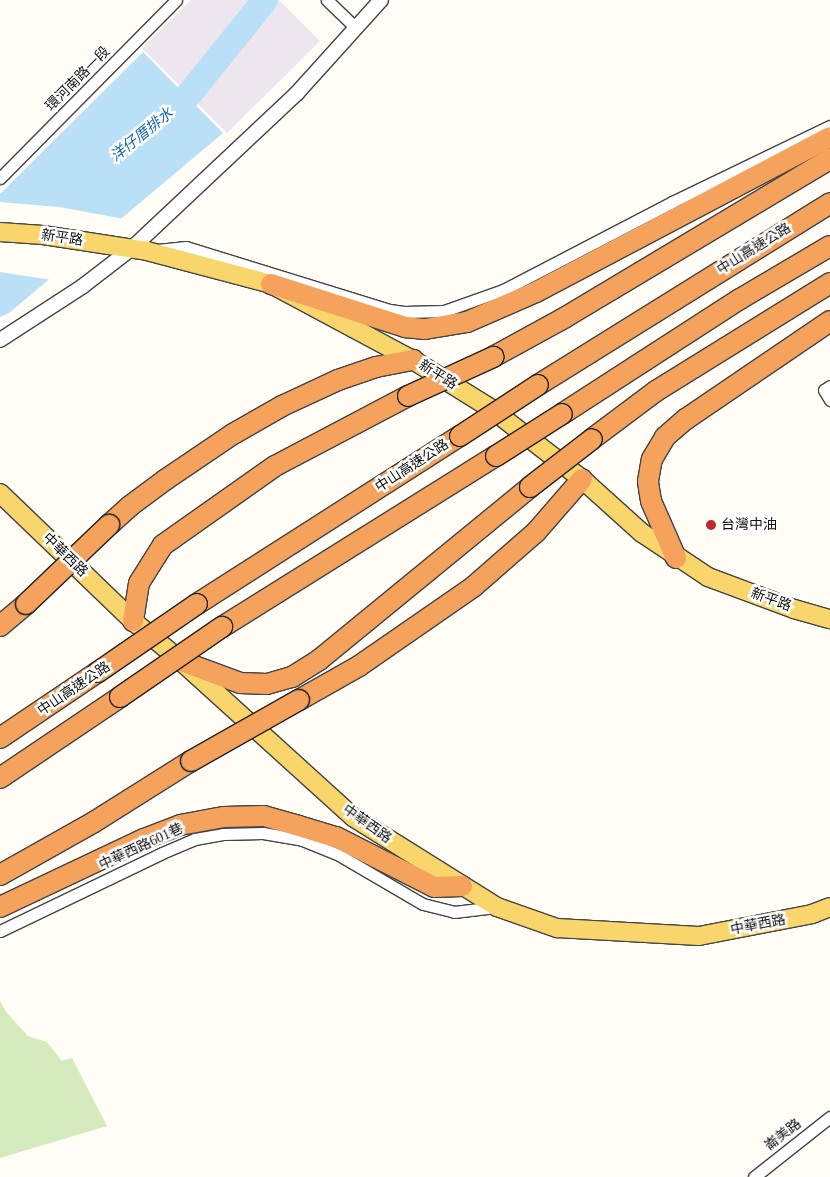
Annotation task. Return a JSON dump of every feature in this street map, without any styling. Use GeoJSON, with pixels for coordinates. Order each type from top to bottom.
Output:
{"type":"FeatureCollection","features":[{"type":"Feature","properties":{"kind":"highway"},"geometry":{"type":"LineString","coordinates":[[271,284],[405,327],[425,329],[466,322],[536,292],[830,137]]}},
{"type":"Feature","properties":{"kind":"highway"},"geometry":{"type":"LineString","coordinates":[[133,621],[139,583],[163,545],[275,466],[408,396],[493,358],[564,318],[830,158]]}},
{"type":"Feature","properties":{"kind":"highway","name":"中山高速公路"},"geometry":{"type":"LineString","coordinates":[[0,738],[197,604],[538,386],[830,203]]}},
{"type":"Feature","properties":{"kind":"highway"},"geometry":{"type":"LineString","coordinates":[[0,778],[222,627],[496,456],[740,299],[830,246]]}},
{"type":"Feature","properties":{"kind":"highway"},"geometry":{"type":"LineString","coordinates":[[181,661],[240,683],[267,684],[292,677],[318,660],[530,488],[663,386],[830,283]]}},
{"type":"Feature","properties":{"kind":"highway"},"geometry":{"type":"LineString","coordinates":[[676,558],[651,501],[648,481],[652,459],[665,437],[686,419],[830,321]]}},
{"type":"Feature","properties":{"kind":"highway"},"geometry":{"type":"LineString","coordinates":[[0,626],[130,506],[233,434],[282,406],[354,375],[376,366],[413,360]]}},
{"type":"Feature","properties":{"kind":"highway"},"geometry":{"type":"LineString","coordinates":[[0,875],[94,822],[191,761],[359,666],[473,587],[536,532],[582,479]]}},
{"type":"Feature","properties":{"kind":"highway"},"geometry":{"type":"LineString","coordinates":[[0,907],[180,825],[224,817],[264,816],[299,826],[336,838],[434,887],[462,886]]}},
{"type":"Feature","properties":{"kind":"main road","name":"新平路"},"geometry":{"type":"LineString","coordinates":[[0,232],[43,235],[139,250],[271,284],[413,360],[490,408],[582,479],[642,533],[676,558],[708,577],[794,609],[830,619]]}},
{"type":"Feature","properties":{"kind":"main road","name":"中華西路"},"geometry":{"type":"LineString","coordinates":[[0,494],[133,621],[181,661],[353,817],[497,907],[557,928],[699,936],[812,914],[830,907]]}},
{"type":"Feature","properties":{"kind":"street","name":"環河南路一段"},"geometry":{"type":"LineString","coordinates":[[0,178],[176,0]]}},
{"type":"Feature","properties":{"kind":"street"},"geometry":{"type":"LineString","coordinates":[[327,0],[356,28]]}},
{"type":"Feature","properties":{"kind":"street"},"geometry":{"type":"LineString","coordinates":[[0,340],[139,250],[304,86],[381,0]]}},
{"type":"Feature","properties":{"kind":"street"},"geometry":{"type":"LineString","coordinates":[[139,250],[186,247],[390,310],[404,312],[444,311],[503,290],[672,202],[830,126]]}},
{"type":"Feature","properties":{"kind":"street"},"geometry":{"type":"LineString","coordinates":[[830,386],[824,390],[830,400]]}},
{"type":"Feature","properties":{"kind":"street","name":"中華西路601巷"},"geometry":{"type":"LineString","coordinates":[[0,931],[162,852],[195,839],[223,834],[263,833],[302,840],[339,855],[423,904],[454,912],[497,907]]}},
{"type":"Feature","properties":{"kind":"street","name":"崙美路"},"geometry":{"type":"LineString","coordinates":[[754,1177],[830,1117]]}},
{"type":"Feature","properties":{"kind":"shaded area"},"geometry":{"type":"Polygon","coordinates":[[[191,0],[279,0],[320,41],[227,133],[142,48],[191,0]]]}},
{"type":"Feature","properties":{"kind":"green space"},"geometry":{"type":"Polygon","coordinates":[[[0,1001],[7,1013],[28,1036],[47,1042],[62,1061],[72,1058],[107,1126],[0,1158],[0,1001]]]}},
{"type":"Feature","properties":{"kind":"water"},"geometry":{"type":"Polygon","coordinates":[[[143,52],[223,133],[9,313],[0,317],[0,194],[143,52]]]}},
{"type":"Feature","properties":{"kind":"pier"},"geometry":{"type":"Polygon","coordinates":[[[0,202],[59,207],[124,219],[52,280],[0,272],[0,202]]]}},
{"type":"Feature","properties":{"kind":"waterway","name":"洋仔厝排水"},"geometry":{"type":"LineString","coordinates":[[160,121],[183,102],[265,0]]}},
{"type":"Feature","properties":{"kind":"place","name":"台灣中油"},"geometry":{"type":"Point","coordinates":[711,525]}}]}
